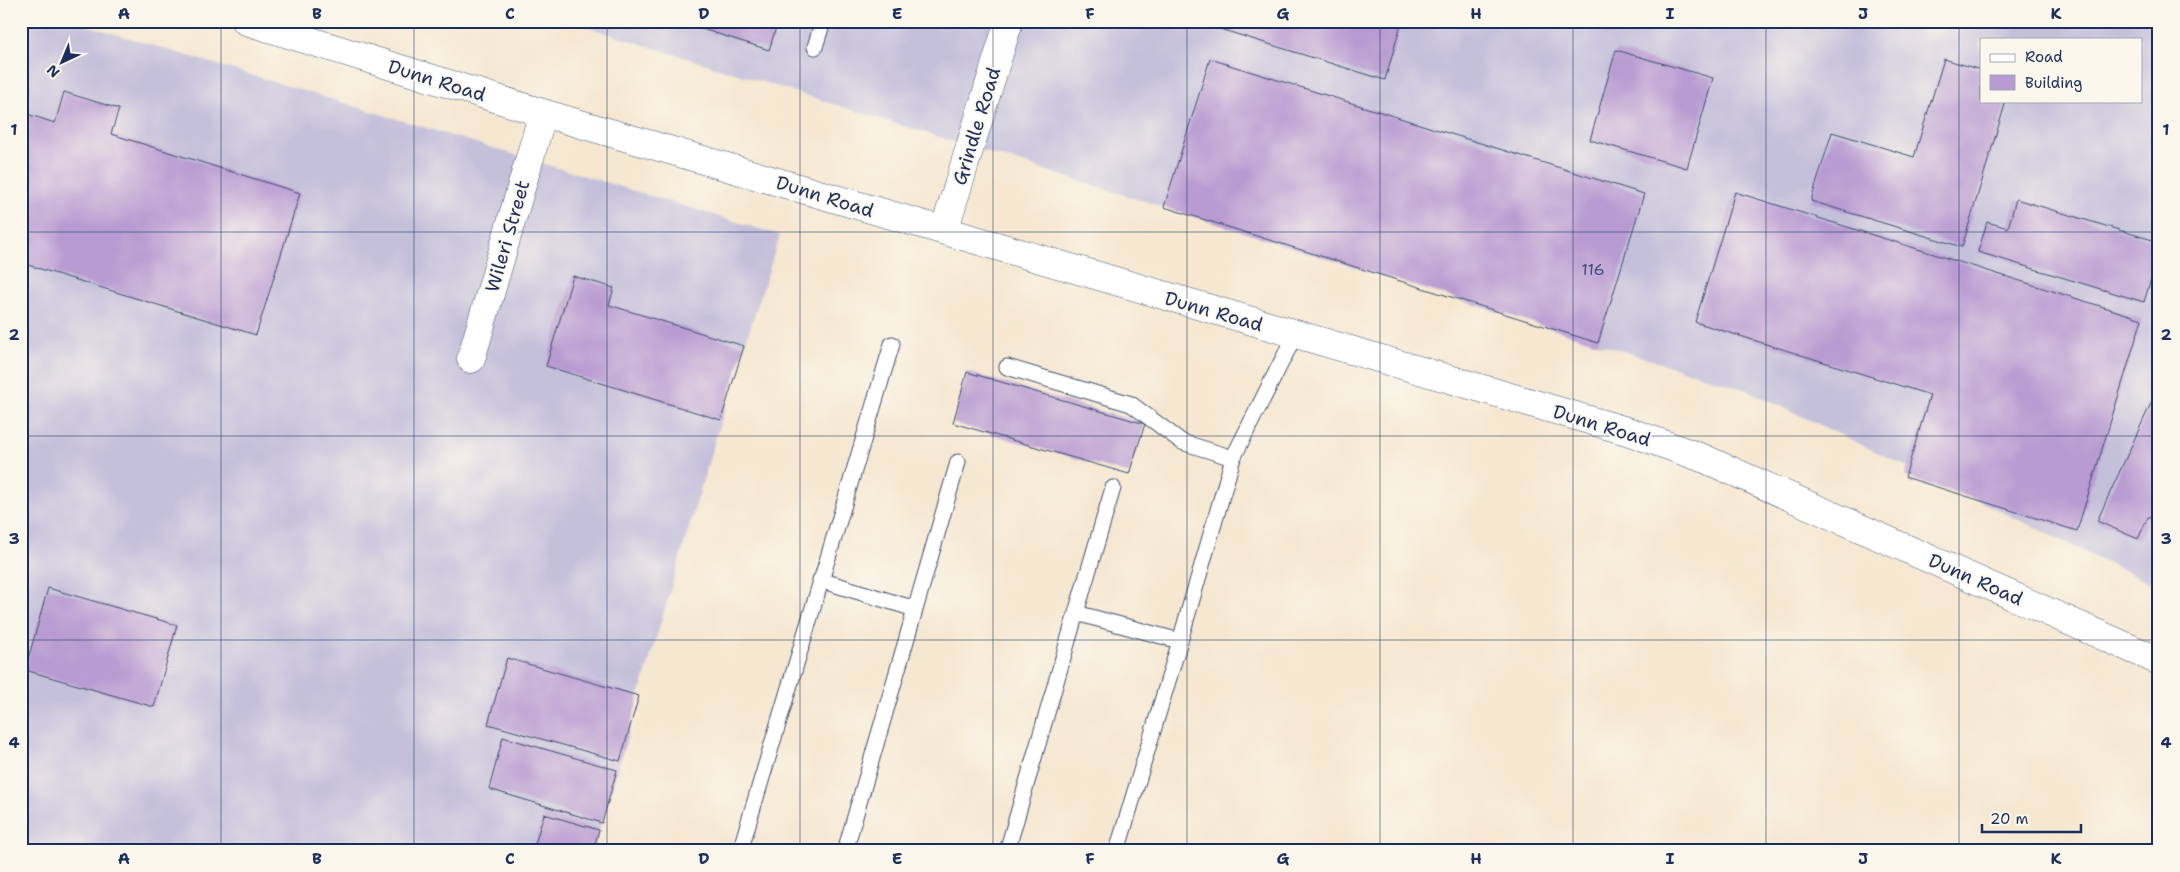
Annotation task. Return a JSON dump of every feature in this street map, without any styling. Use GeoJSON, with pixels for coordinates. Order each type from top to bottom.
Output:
{"type":"FeatureCollection","features":[{"type":"Feature","properties":{"kind":"street","name":"Dunn Road"},"geometry":{"type":"LineString","coordinates":[[246,21],[543,112],[1295,335],[1630,432],[1705,459],[2159,661]]}},
{"type":"Feature","properties":{"kind":"street","name":"Grindle Road"},"geometry":{"type":"LineString","coordinates":[[944,231],[1009,21]]}},
{"type":"Feature","properties":{"kind":"street","name":"Wileri Street"},"geometry":{"type":"LineString","coordinates":[[471,359],[543,112]]}},
{"type":"Feature","properties":{"kind":"lane"},"geometry":{"type":"LineString","coordinates":[[815,46],[823,21]]}},
{"type":"Feature","properties":{"kind":"lane"},"geometry":{"type":"LineString","coordinates":[[1116,851],[1180,641],[1232,458],[1295,335]]}},
{"type":"Feature","properties":{"kind":"lane"},"geometry":{"type":"LineString","coordinates":[[740,851],[892,344]]}},
{"type":"Feature","properties":{"kind":"lane"},"geometry":{"type":"LineString","coordinates":[[1007,367],[1131,404],[1182,442],[1232,458]]}},
{"type":"Feature","properties":{"kind":"lane"},"geometry":{"type":"LineString","coordinates":[[845,851],[958,462]]}},
{"type":"Feature","properties":{"kind":"lane"},"geometry":{"type":"LineString","coordinates":[[1008,851],[1113,488]]}},
{"type":"Feature","properties":{"kind":"lane"},"geometry":{"type":"LineString","coordinates":[[820,580],[915,609]]}},
{"type":"Feature","properties":{"kind":"lane"},"geometry":{"type":"LineString","coordinates":[[1076,613],[1180,641]]}},
{"type":"Feature","properties":{"kind":"shaded area"},"geometry":{"type":"Polygon","coordinates":[[[21,21],[73,21],[780,235],[721,420],[593,851],[21,851],[21,21]]]}},
{"type":"Feature","properties":{"kind":"shaded area"},"geometry":{"type":"Polygon","coordinates":[[[568,21],[2159,21],[2159,587],[1747,390],[568,21]]]}},
{"type":"Feature","properties":{"kind":"building"},"geometry":{"type":"Polygon","coordinates":[[[677,21],[778,21],[769,50],[677,21]]]}},
{"type":"Feature","properties":{"kind":"building"},"geometry":{"type":"Polygon","coordinates":[[[1194,21],[1402,21],[1385,80],[1194,21]]]}},
{"type":"Feature","properties":{"kind":"building"},"geometry":{"type":"Polygon","coordinates":[[[1616,50],[1713,78],[1687,168],[1590,140],[1616,50]]]}},
{"type":"Feature","properties":{"kind":"building"},"geometry":{"type":"Polygon","coordinates":[[[1210,59],[1644,194],[1598,343],[1164,207],[1210,59]]]}},
{"type":"Feature","properties":{"kind":"building"},"geometry":{"type":"Polygon","coordinates":[[[1944,59],[1980,70],[1980,102],[2006,102],[1962,247],[1811,201],[1832,132],[1914,157],[1944,59]]]}},
{"type":"Feature","properties":{"kind":"building"},"geometry":{"type":"Polygon","coordinates":[[[64,92],[119,109],[111,134],[300,193],[256,335],[21,263],[21,112],[55,123],[64,92]]]}},
{"type":"Feature","properties":{"kind":"building"},"geometry":{"type":"Polygon","coordinates":[[[1735,192],[2142,319],[2077,531],[1905,477],[1930,395],[1695,322],[1735,192]]]}},
{"type":"Feature","properties":{"kind":"building"},"geometry":{"type":"Polygon","coordinates":[[[2016,199],[2159,242],[2159,252],[2144,302],[1978,252],[1987,222],[2008,228],[2016,199]]]}},
{"type":"Feature","properties":{"kind":"building"},"geometry":{"type":"Polygon","coordinates":[[[573,276],[614,288],[609,305],[744,346],[721,420],[546,366],[573,276]]]}},
{"type":"Feature","properties":{"kind":"building"},"geometry":{"type":"Polygon","coordinates":[[[967,372],[1145,424],[1129,474],[953,423],[967,372]]]}},
{"type":"Feature","properties":{"kind":"building"},"geometry":{"type":"Polygon","coordinates":[[[2157,390],[2159,391],[2159,522],[2148,517],[2138,539],[2097,521],[2157,390]]]}},
{"type":"Feature","properties":{"kind":"building"},"geometry":{"type":"Polygon","coordinates":[[[48,588],[177,625],[154,707],[25,670],[48,588]]]}},
{"type":"Feature","properties":{"kind":"building"},"geometry":{"type":"Polygon","coordinates":[[[507,658],[639,696],[620,761],[488,724],[507,658]]]}},
{"type":"Feature","properties":{"kind":"building"},"geometry":{"type":"Polygon","coordinates":[[[503,737],[617,770],[602,823],[489,789],[503,737]]]}},
{"type":"Feature","properties":{"kind":"building"},"geometry":{"type":"Polygon","coordinates":[[[544,814],[599,830],[593,851],[533,851],[544,814]]]}}]}
